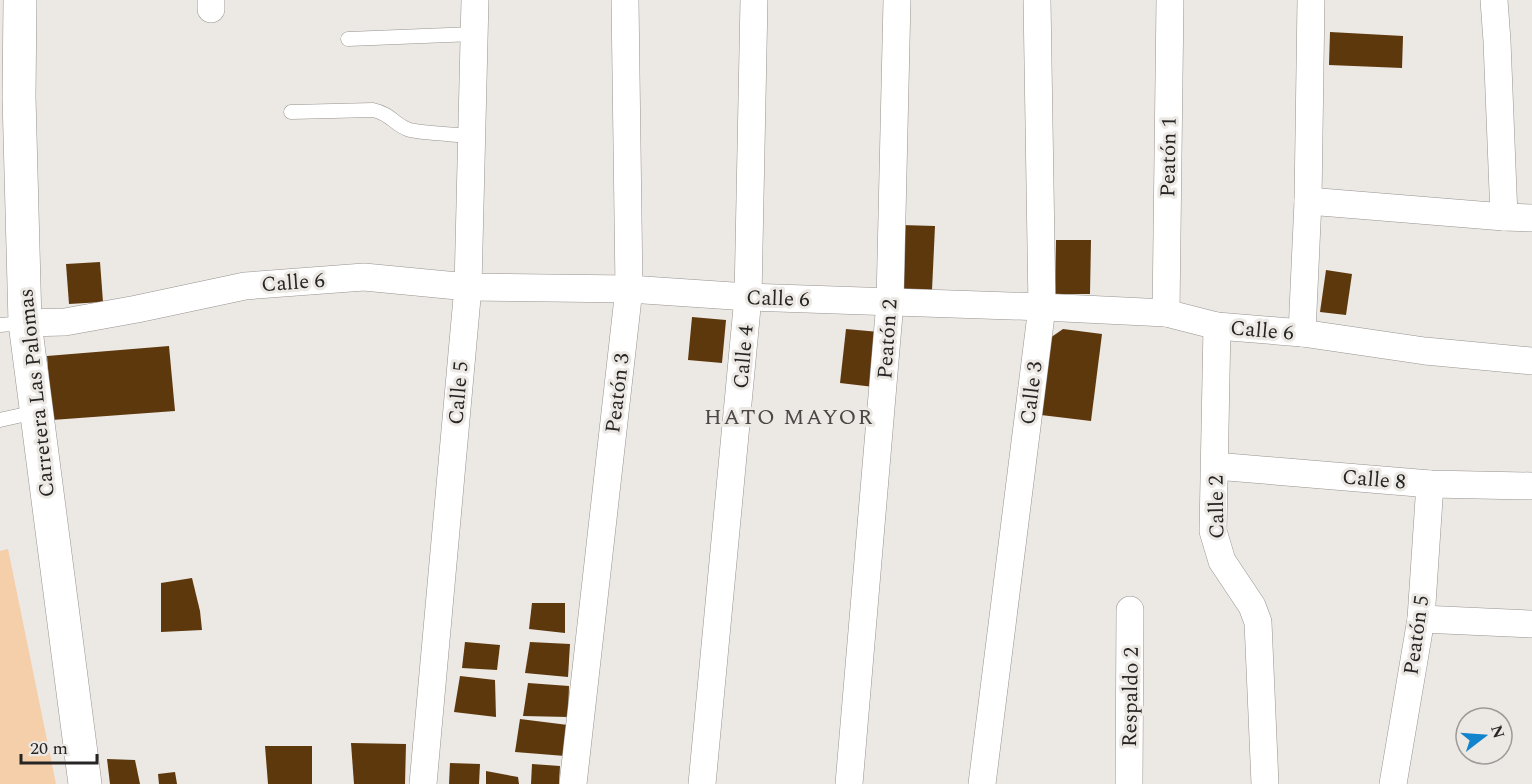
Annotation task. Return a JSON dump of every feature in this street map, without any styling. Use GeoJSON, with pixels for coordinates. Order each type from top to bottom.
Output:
{"type":"FeatureCollection","features":[{"type":"Feature","properties":{"kind":"street","name":"Carretera Las Palomas"},"geometry":{"type":"LineString","coordinates":[[20,0],[14,97],[13,324],[36,412],[85,784]]}},
{"type":"Feature","properties":{"kind":"street","name":"Calle 5"},"geometry":{"type":"LineString","coordinates":[[423,784],[468,287],[475,0]]}},
{"type":"Feature","properties":{"kind":"street","name":"Peatón 3"},"geometry":{"type":"LineString","coordinates":[[573,784],[629,289],[625,0]]}},
{"type":"Feature","properties":{"kind":"street","name":"Calle 4"},"geometry":{"type":"LineString","coordinates":[[702,784],[748,297],[754,0]]}},
{"type":"Feature","properties":{"kind":"street","name":"Peatón 2"},"geometry":{"type":"LineString","coordinates":[[849,784],[890,302],[897,0]]}},
{"type":"Feature","properties":{"kind":"street","name":"Calle 3"},"geometry":{"type":"LineString","coordinates":[[982,784],[1042,307],[1037,0]]}},
{"type":"Feature","properties":{"kind":"street","name":"Peatón 1"},"geometry":{"type":"LineString","coordinates":[[1166,314],[1170,0]]}},
{"type":"Feature","properties":{"kind":"street"},"geometry":{"type":"LineString","coordinates":[[1302,333],[1308,201],[1311,0]]}},
{"type":"Feature","properties":{"kind":"street"},"geometry":{"type":"LineString","coordinates":[[1494,0],[1504,217]]}},
{"type":"Feature","properties":{"kind":"street"},"geometry":{"type":"LineString","coordinates":[[1308,201],[1532,219]]}},
{"type":"Feature","properties":{"kind":"street","name":"Calle 6"},"geometry":{"type":"LineString","coordinates":[[13,324],[75,320],[245,286],[364,277],[468,287],[629,289],[748,297],[1042,307],[1166,314],[1217,326],[1302,333],[1425,351],[1532,361]]}},
{"type":"Feature","properties":{"kind":"street","name":"Calle 2"},"geometry":{"type":"LineString","coordinates":[[1217,326],[1213,531],[1222,561],[1252,606],[1258,622],[1265,784]]}},
{"type":"Feature","properties":{"kind":"street","name":"Calle 8"},"geometry":{"type":"LineString","coordinates":[[1215,466],[1430,484],[1532,486]]}},
{"type":"Feature","properties":{"kind":"street","name":"Peatón 5"},"geometry":{"type":"LineString","coordinates":[[1393,784],[1420,619],[1430,484]]}},
{"type":"Feature","properties":{"kind":"street","name":"Respaldo 2"},"geometry":{"type":"LineString","coordinates":[[1129,784],[1130,610]]}},
{"type":"Feature","properties":{"kind":"street"},"geometry":{"type":"LineString","coordinates":[[1420,619],[1532,624]]}},
{"type":"Feature","properties":{"kind":"lane"},"geometry":{"type":"LineString","coordinates":[[348,39],[474,34]]}},
{"type":"Feature","properties":{"kind":"lane"},"geometry":{"type":"LineString","coordinates":[[291,112],[373,110],[384,112],[409,130],[472,136]]}},
{"type":"Feature","properties":{"kind":"lane"},"geometry":{"type":"LineString","coordinates":[[0,420],[36,412]]}},
{"type":"Feature","properties":{"kind":"shaded area"},"geometry":{"type":"Polygon","coordinates":[[[8,549],[56,784],[0,784],[0,551],[8,549]]]}},
{"type":"Feature","properties":{"kind":"building"},"geometry":{"type":"Polygon","coordinates":[[[1330,32],[1403,36],[1402,68],[1329,65],[1330,32]]]}},
{"type":"Feature","properties":{"kind":"building"},"geometry":{"type":"Polygon","coordinates":[[[901,225],[935,226],[932,290],[898,289],[901,225]]]}},
{"type":"Feature","properties":{"kind":"building"},"geometry":{"type":"Polygon","coordinates":[[[1056,240],[1091,240],[1090,294],[1055,294],[1056,240]]]}},
{"type":"Feature","properties":{"kind":"building"},"geometry":{"type":"Polygon","coordinates":[[[100,262],[103,302],[69,304],[66,264],[100,262]]]}},
{"type":"Feature","properties":{"kind":"building"},"geometry":{"type":"Polygon","coordinates":[[[1326,270],[1352,274],[1346,315],[1320,312],[1326,270]]]}},
{"type":"Feature","properties":{"kind":"building"},"geometry":{"type":"Polygon","coordinates":[[[692,317],[726,320],[722,363],[688,360],[692,317]]]}},
{"type":"Feature","properties":{"kind":"building"},"geometry":{"type":"Polygon","coordinates":[[[846,329],[879,332],[874,387],[840,383],[846,329]]]}},
{"type":"Feature","properties":{"kind":"building"},"geometry":{"type":"Polygon","coordinates":[[[1063,329],[1102,334],[1091,421],[1041,415],[1050,338],[1063,329]]]}},
{"type":"Feature","properties":{"kind":"building"},"geometry":{"type":"Polygon","coordinates":[[[169,346],[175,411],[52,420],[47,356],[169,346]]]}},
{"type":"Feature","properties":{"kind":"building"},"geometry":{"type":"Polygon","coordinates":[[[192,578],[202,630],[161,632],[161,583],[192,578]]]}},
{"type":"Feature","properties":{"kind":"building"},"geometry":{"type":"Polygon","coordinates":[[[532,603],[565,603],[565,633],[529,629],[532,603]]]}},
{"type":"Feature","properties":{"kind":"building"},"geometry":{"type":"Polygon","coordinates":[[[465,642],[500,645],[497,670],[462,668],[465,642]]]}},
{"type":"Feature","properties":{"kind":"building"},"geometry":{"type":"Polygon","coordinates":[[[530,642],[570,644],[568,677],[525,673],[530,642]]]}},
{"type":"Feature","properties":{"kind":"building"},"geometry":{"type":"Polygon","coordinates":[[[460,676],[495,680],[496,717],[454,712],[460,676]]]}},
{"type":"Feature","properties":{"kind":"building"},"geometry":{"type":"Polygon","coordinates":[[[528,683],[569,686],[568,717],[523,716],[528,683]]]}},
{"type":"Feature","properties":{"kind":"building"},"geometry":{"type":"Polygon","coordinates":[[[520,719],[568,725],[565,756],[515,752],[520,719]]]}},
{"type":"Feature","properties":{"kind":"building"},"geometry":{"type":"Polygon","coordinates":[[[351,743],[406,744],[405,784],[354,784],[351,743]]]}},
{"type":"Feature","properties":{"kind":"building"},"geometry":{"type":"Polygon","coordinates":[[[265,746],[312,746],[312,784],[268,784],[265,746]]]}},
{"type":"Feature","properties":{"kind":"building"},"geometry":{"type":"Polygon","coordinates":[[[107,759],[135,760],[140,784],[110,784],[107,759]]]}},
{"type":"Feature","properties":{"kind":"building"},"geometry":{"type":"Polygon","coordinates":[[[450,763],[480,764],[479,784],[449,784],[450,763]]]}},
{"type":"Feature","properties":{"kind":"building"},"geometry":{"type":"Polygon","coordinates":[[[532,764],[560,766],[559,784],[531,784],[532,764]]]}},
{"type":"Feature","properties":{"kind":"building"},"geometry":{"type":"Polygon","coordinates":[[[486,771],[518,777],[519,784],[486,784],[486,771]]]}},
{"type":"Feature","properties":{"kind":"building"},"geometry":{"type":"Polygon","coordinates":[[[175,772],[177,784],[159,784],[158,774],[175,772]]]}},
{"type":"Feature","properties":{"kind":"district","name":"HATO MAYOR"},"geometry":{"type":"Point","coordinates":[789,416]}}]}
